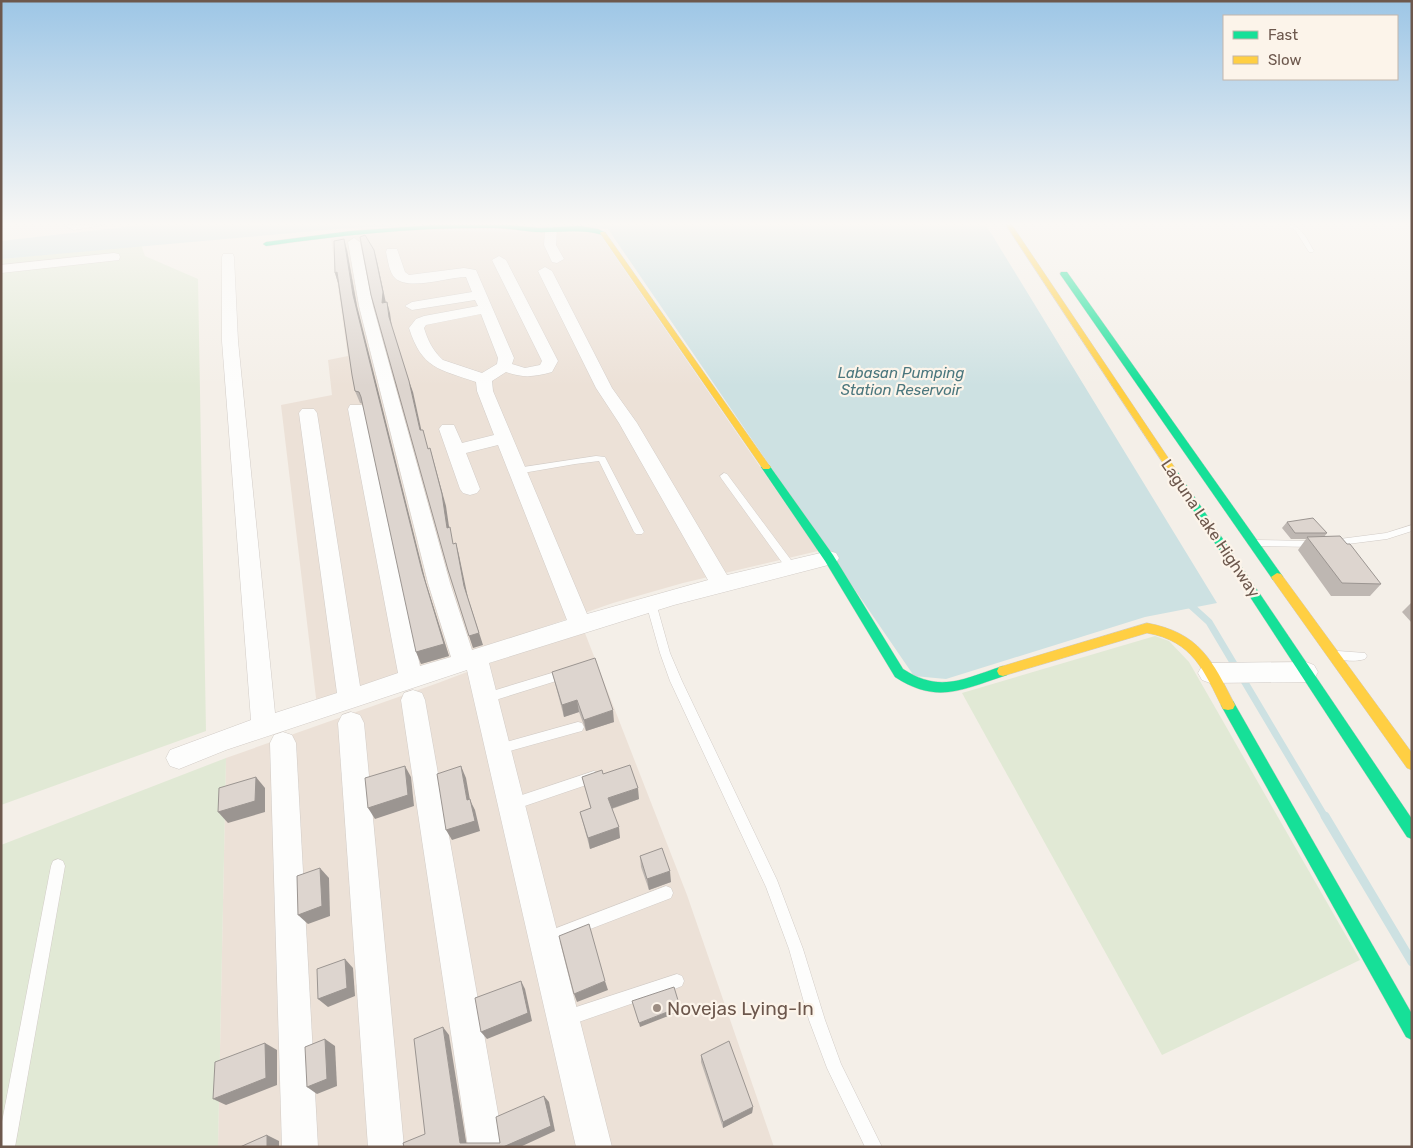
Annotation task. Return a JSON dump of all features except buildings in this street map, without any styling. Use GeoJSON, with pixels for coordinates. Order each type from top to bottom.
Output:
{"type":"FeatureCollection","features":[{"type":"Feature","properties":{"kind":"street"},"geometry":{"type":"LineString","coordinates":[[229,279],[230,340],[274,735],[300,1147]]}},
{"type":"Feature","properties":{"kind":"street"},"geometry":{"type":"LineString","coordinates":[[361,279],[366,306],[440,583],[485,699],[594,1147]]}},
{"type":"Feature","properties":{"kind":"street"},"geometry":{"type":"LineString","coordinates":[[473,279],[506,358],[504,366],[484,379]]}},
{"type":"Feature","properties":{"kind":"street"},"geometry":{"type":"LineString","coordinates":[[504,366],[524,373],[546,369],[550,361],[508,279]]}},
{"type":"Feature","properties":{"kind":"street"},"geometry":{"type":"LineString","coordinates":[[549,279],[604,388],[628,423],[721,584]]}},
{"type":"Feature","properties":{"kind":"street"},"geometry":{"type":"LineString","coordinates":[[638,279],[829,558],[899,673],[912,684],[929,690],[948,688],[1147,628],[1164,628],[1181,636],[1220,672],[1412,1031]]}},
{"type":"Feature","properties":{"kind":"street","name":"Laguna Lake Highway"},"geometry":{"type":"LineString","coordinates":[[1045,279],[1132,410],[1296,672],[1412,832]]}},
{"type":"Feature","properties":{"kind":"street","name":"Laguna Lake Highway"},"geometry":{"type":"LineString","coordinates":[[1067,279],[1332,655],[1412,764]]}},
{"type":"Feature","properties":{"kind":"street"},"geometry":{"type":"LineString","coordinates":[[412,306],[445,302],[484,302]]}},
{"type":"Feature","properties":{"kind":"street"},"geometry":{"type":"LineString","coordinates":[[484,302],[421,322],[416,328],[419,340],[437,363],[484,379]]}},
{"type":"Feature","properties":{"kind":"street"},"geometry":{"type":"LineString","coordinates":[[484,379],[485,391],[580,624]]}},
{"type":"Feature","properties":{"kind":"street"},"geometry":{"type":"LineString","coordinates":[[356,409],[412,689],[486,1147]]}},
{"type":"Feature","properties":{"kind":"street"},"geometry":{"type":"LineString","coordinates":[[1132,410],[1160,410]]}},
{"type":"Feature","properties":{"kind":"street"},"geometry":{"type":"LineString","coordinates":[[308,413],[350,711],[386,1147]]}},
{"type":"Feature","properties":{"kind":"street"},"geometry":{"type":"LineString","coordinates":[[448,429],[470,489]]}},
{"type":"Feature","properties":{"kind":"street"},"geometry":{"type":"LineString","coordinates":[[456,450],[504,438]]}},
{"type":"Feature","properties":{"kind":"street"},"geometry":{"type":"LineString","coordinates":[[179,758],[220,741],[274,735],[350,711],[412,689],[470,660],[580,624],[721,584],[829,558]]}},
{"type":"Feature","properties":{"kind":"street"},"geometry":{"type":"LineString","coordinates":[[1220,672],[1296,672]]}},
{"type":"Feature","properties":{"kind":"lane"},"geometry":{"type":"LineString","coordinates":[[517,471],[563,464],[590,457],[602,459],[639,532]]}},
{"type":"Feature","properties":{"kind":"lane"},"geometry":{"type":"LineString","coordinates":[[724,476],[790,566]]}},
{"type":"Feature","properties":{"kind":"lane"},"geometry":{"type":"LineString","coordinates":[[1252,542],[1303,545],[1344,542],[1387,536],[1412,528]]}},
{"type":"Feature","properties":{"kind":"lane"},"geometry":{"type":"LineString","coordinates":[[651,603],[665,653],[676,681],[772,885],[796,949],[817,1020],[835,1068],[874,1147]]}},
{"type":"Feature","properties":{"kind":"lane"},"geometry":{"type":"LineString","coordinates":[[1332,655],[1361,656]]}},
{"type":"Feature","properties":{"kind":"lane"},"geometry":{"type":"LineString","coordinates":[[485,699],[579,670]]}},
{"type":"Feature","properties":{"kind":"lane"},"geometry":{"type":"LineString","coordinates":[[498,749],[578,727]]}},
{"type":"Feature","properties":{"kind":"lane"},"geometry":{"type":"LineString","coordinates":[[510,806],[607,773]]}},
{"type":"Feature","properties":{"kind":"lane"},"geometry":{"type":"LineString","coordinates":[[6,1147],[58,866]]}},
{"type":"Feature","properties":{"kind":"lane"},"geometry":{"type":"LineString","coordinates":[[543,940],[666,893]]}},
{"type":"Feature","properties":{"kind":"lane"},"geometry":{"type":"LineString","coordinates":[[564,1019],[677,981]]}},
{"type":"Feature","properties":{"kind":"shaded area"},"geometry":{"type":"Polygon","coordinates":[[[337,279],[630,279],[818,551],[683,583],[613,603],[317,706],[281,405],[332,395],[328,360],[348,356],[337,279]]]}},
{"type":"Feature","properties":{"kind":"shaded area"},"geometry":{"type":"Polygon","coordinates":[[[583,628],[687,895],[774,1147],[218,1147],[226,758],[438,683],[583,628]]]}},
{"type":"Feature","properties":{"kind":"green space"},"geometry":{"type":"Polygon","coordinates":[[[1,279],[197,279],[206,731],[1,805],[1,279]]]}},
{"type":"Feature","properties":{"kind":"green space"},"geometry":{"type":"Polygon","coordinates":[[[1155,636],[1169,641],[1189,662],[1360,960],[1162,1055],[962,693],[1155,636]]]}},
{"type":"Feature","properties":{"kind":"green space"},"geometry":{"type":"Polygon","coordinates":[[[226,758],[218,1147],[1,1147],[1,845],[226,758]]]}},
{"type":"Feature","properties":{"kind":"water","name":"Labasan Pumping Station Reservoir"},"geometry":{"type":"Polygon","coordinates":[[[642,279],[1019,279],[1217,603],[1145,617],[946,679],[914,676],[642,279]]]}},
{"type":"Feature","properties":{"kind":"waterway"},"geometry":{"type":"LineString","coordinates":[[1188,603],[1209,622],[1325,817]]}},
{"type":"Feature","properties":{"kind":"waterway"},"geometry":{"type":"LineString","coordinates":[[1325,816],[1412,962]]}},
{"type":"Feature","properties":{"kind":"traffic: fast"},"geometry":{"type":"LineString","coordinates":[[1067,279],[1277,577]]}},
{"type":"Feature","properties":{"kind":"traffic: fast"},"geometry":{"type":"LineString","coordinates":[[766,467],[829,558],[899,673],[912,682],[925,687],[937,688],[962,685],[1003,671]]}},
{"type":"Feature","properties":{"kind":"traffic: fast"},"geometry":{"type":"LineString","coordinates":[[1172,470],[1412,832]]}},
{"type":"Feature","properties":{"kind":"traffic: fast"},"geometry":{"type":"LineString","coordinates":[[1228,705],[1412,1031]]}},
{"type":"Feature","properties":{"kind":"traffic: slow"},"geometry":{"type":"LineString","coordinates":[[635,279],[766,467]]}},
{"type":"Feature","properties":{"kind":"traffic: slow"},"geometry":{"type":"LineString","coordinates":[[1045,279],[1172,470]]}},
{"type":"Feature","properties":{"kind":"traffic: slow"},"geometry":{"type":"LineString","coordinates":[[1277,577],[1412,764]]}},
{"type":"Feature","properties":{"kind":"traffic: slow"},"geometry":{"type":"LineString","coordinates":[[1003,671],[1147,628],[1177,636],[1188,644],[1206,665],[1228,705]]}},
{"type":"Feature","properties":{"kind":"place","name":"Novejas Lying-In"},"geometry":{"type":"Point","coordinates":[657,1008]}}]}
